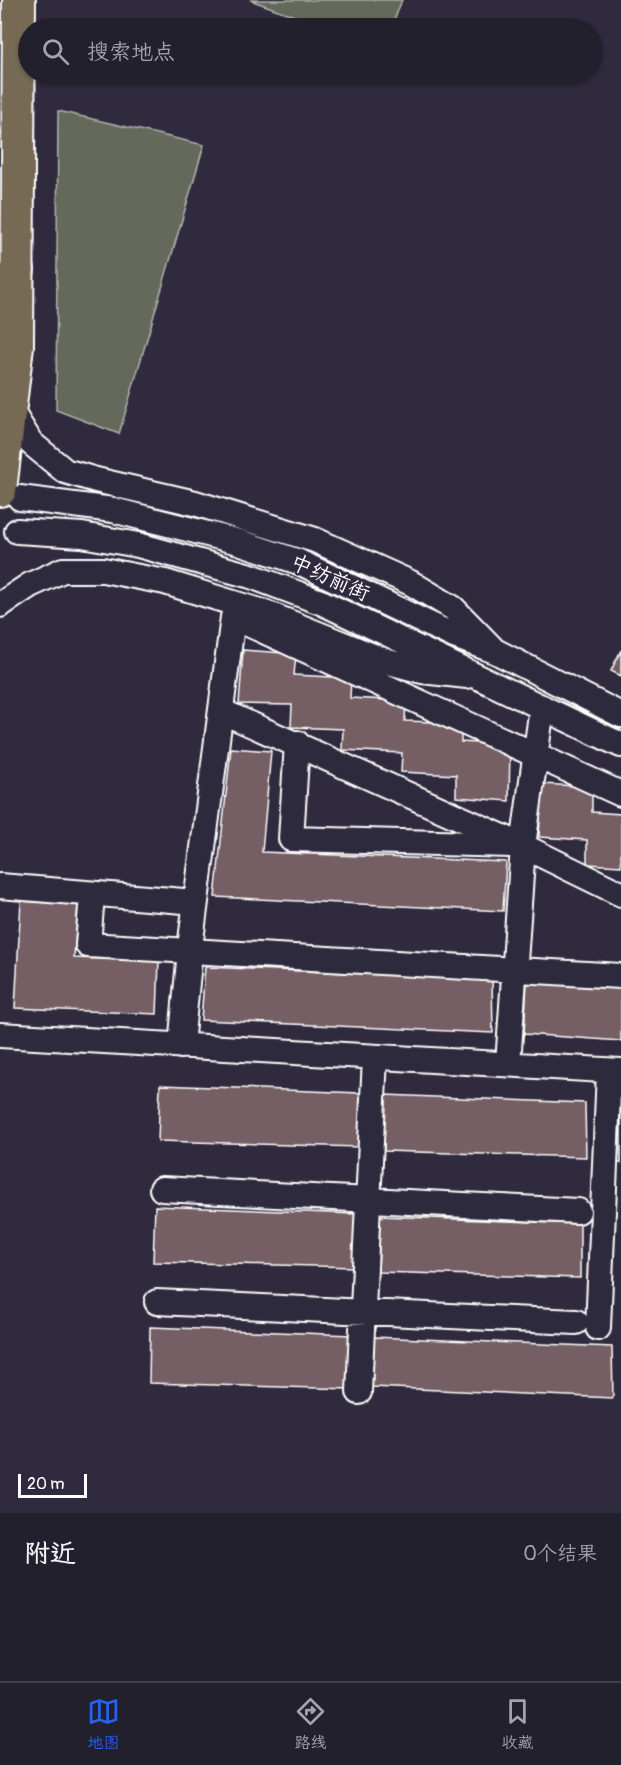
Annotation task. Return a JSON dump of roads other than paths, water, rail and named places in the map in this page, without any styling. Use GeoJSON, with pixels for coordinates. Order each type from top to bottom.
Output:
{"type":"FeatureCollection","features":[{"type":"Feature","properties":{"kind":"highway"},"geometry":{"type":"LineString","coordinates":[[0,356],[17,270]]}},
{"type":"Feature","properties":{"kind":"main road"},"geometry":{"type":"LineString","coordinates":[[19,0],[19,18]]}},
{"type":"Feature","properties":{"kind":"main road"},"geometry":{"type":"LineString","coordinates":[[10,494],[10,409],[17,346],[18,84]]}},
{"type":"Feature","properties":{"kind":"street"},"geometry":{"type":"LineString","coordinates":[[10,409],[31,443],[65,471],[195,503],[315,540],[411,583],[453,608],[495,651]]}},
{"type":"Feature","properties":{"kind":"street","name":"中纺前街"},"geometry":{"type":"LineString","coordinates":[[10,494],[114,510],[239,542],[299,562],[454,636],[495,651],[621,715]]}},
{"type":"Feature","properties":{"kind":"street"},"geometry":{"type":"LineString","coordinates":[[17,531],[82,535],[138,544],[251,576],[323,603],[441,657],[478,678],[621,745]]}},
{"type":"Feature","properties":{"kind":"street"},"geometry":{"type":"LineString","coordinates":[[0,605],[30,585],[63,570],[103,570],[165,582],[266,613],[385,661],[422,671],[478,678]]}},
{"type":"Feature","properties":{"kind":"street"},"geometry":{"type":"LineString","coordinates":[[182,1046],[190,951],[233,617],[621,795]]}},
{"type":"Feature","properties":{"kind":"street"},"geometry":{"type":"LineString","coordinates":[[508,1064],[523,846],[542,707]]}},
{"type":"Feature","properties":{"kind":"street"},"geometry":{"type":"LineString","coordinates":[[221,711],[297,743],[523,846],[621,894]]}},
{"type":"Feature","properties":{"kind":"street"},"geometry":{"type":"LineString","coordinates":[[297,743],[291,839],[523,846]]}},
{"type":"Feature","properties":{"kind":"street"},"geometry":{"type":"LineString","coordinates":[[0,886],[196,902]]}},
{"type":"Feature","properties":{"kind":"street"},"geometry":{"type":"LineString","coordinates":[[92,895],[88,945],[621,976]]}},
{"type":"Feature","properties":{"kind":"street"},"geometry":{"type":"LineString","coordinates":[[0,1035],[615,1071],[587,1325],[157,1302]]}},
{"type":"Feature","properties":{"kind":"street"},"geometry":{"type":"LineString","coordinates":[[359,1392],[375,1057]]}},
{"type":"Feature","properties":{"kind":"street"},"geometry":{"type":"LineString","coordinates":[[162,1189],[578,1211]]}}]}
